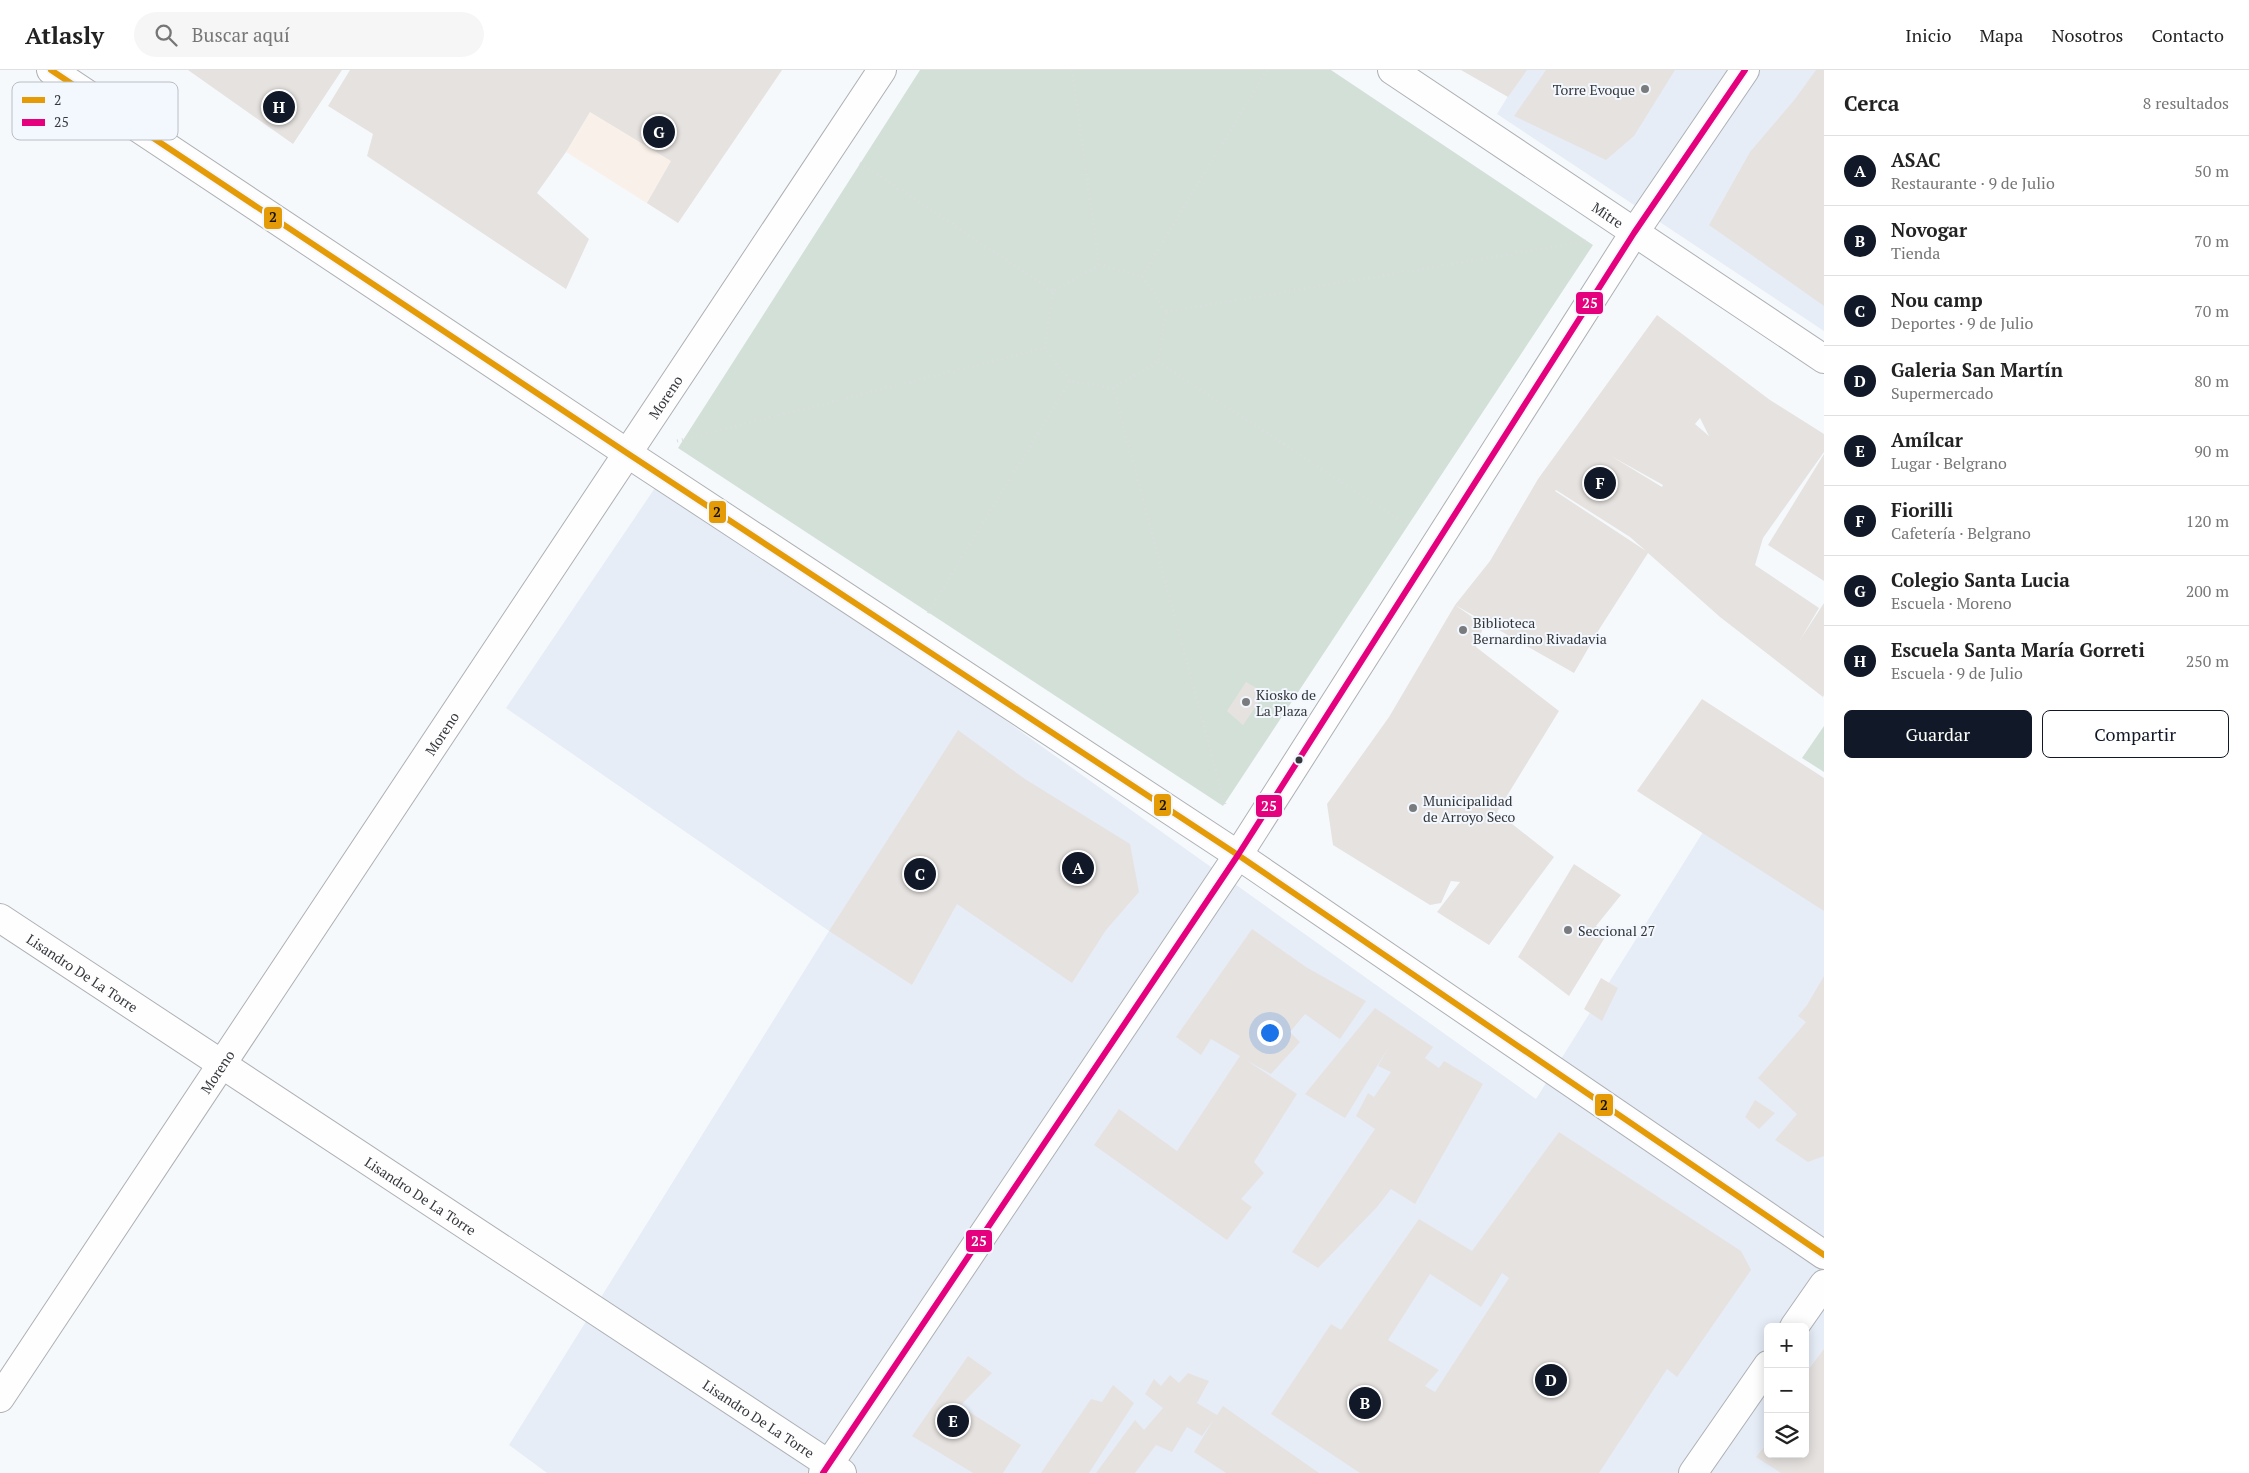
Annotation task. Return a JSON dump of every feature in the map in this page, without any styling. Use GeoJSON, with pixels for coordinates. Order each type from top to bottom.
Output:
{"type":"FeatureCollection","features":[{"type":"Feature","properties":{"kind":"street"},"geometry":{"type":"LineString","coordinates":[[51,70],[69,82]]}},
{"type":"Feature","properties":{"kind":"street","name":"Moreno"},"geometry":{"type":"LineString","coordinates":[[0,1398],[882,70]]}},
{"type":"Feature","properties":{"kind":"street","name":"Mitre"},"geometry":{"type":"LineString","coordinates":[[1392,70],[1824,359]]}},
{"type":"Feature","properties":{"kind":"street"},"geometry":{"type":"LineString","coordinates":[[831,1470],[1238,855],[1634,233],[1744,70]]}},
{"type":"Feature","properties":{"kind":"street"},"geometry":{"type":"LineString","coordinates":[[156,140],[627,453],[1238,855],[1824,1256]]}},
{"type":"Feature","properties":{"kind":"street","name":"Lisandro De La Torre"},"geometry":{"type":"LineString","coordinates":[[0,918],[221,1063],[831,1470]]}},
{"type":"Feature","properties":{"kind":"street"},"geometry":{"type":"LineString","coordinates":[[1797,1323],[1824,1284]]}},
{"type":"Feature","properties":{"kind":"street"},"geometry":{"type":"LineString","coordinates":[[1694,1473],[1766,1368]]}},
{"type":"Feature","properties":{"kind":"path"},"geometry":{"type":"LineString","coordinates":[[1072,70],[1099,265]]}},
{"type":"Feature","properties":{"kind":"path"},"geometry":{"type":"LineString","coordinates":[[1142,276],[1267,70]]}},
{"type":"Feature","properties":{"kind":"path"},"geometry":{"type":"LineString","coordinates":[[833,145],[1053,291]]}},
{"type":"Feature","properties":{"kind":"path"},"geometry":{"type":"LineString","coordinates":[[1166,312],[1634,233]]}},
{"type":"Feature","properties":{"kind":"path"},"geometry":{"type":"LineString","coordinates":[[1053,291],[1099,265],[1142,276],[1166,312],[1158,362]]}},
{"type":"Feature","properties":{"kind":"path"},"geometry":{"type":"LineString","coordinates":[[1053,291],[1045,348],[1070,382],[1113,388],[1158,362]]}},
{"type":"Feature","properties":{"kind":"path"},"geometry":{"type":"LineString","coordinates":[[627,453],[1045,348]]}},
{"type":"Feature","properties":{"kind":"path"},"geometry":{"type":"LineString","coordinates":[[1158,362],[1436,544]]}},
{"type":"Feature","properties":{"kind":"path"},"geometry":{"type":"LineString","coordinates":[[911,640],[1070,382]]}},
{"type":"Feature","properties":{"kind":"path"},"geometry":{"type":"LineString","coordinates":[[1113,388],[1238,855]]}},
{"type":"Feature","properties":{"kind":"shaded area"},"geometry":{"type":"Polygon","coordinates":[[[782,70],[678,223],[566,152],[590,112],[782,70]]]}},
{"type":"Feature","properties":{"kind":"shaded area"},"geometry":{"type":"Polygon","coordinates":[[[920,70],[1331,70],[1593,245],[1223,806],[678,448],[920,70]]]}},
{"type":"Feature","properties":{"kind":"shaded area"},"geometry":{"type":"Polygon","coordinates":[[[1524,70],[1824,70],[1824,331],[1497,114],[1524,70]]]}},
{"type":"Feature","properties":{"kind":"shaded area"},"geometry":{"type":"Polygon","coordinates":[[[663,476],[1536,1099],[1703,832],[1824,846],[1824,1473],[547,1473],[509,1445],[829,931],[506,708],[663,476]]]}},
{"type":"Feature","properties":{"kind":"shaded area"},"geometry":{"type":"Polygon","coordinates":[[[1824,726],[1824,772],[1802,758],[1824,726]]]}},
{"type":"Feature","properties":{"kind":"building"},"geometry":{"type":"Polygon","coordinates":[[[188,70],[342,70],[293,144],[188,70]]]}},
{"type":"Feature","properties":{"kind":"building"},"geometry":{"type":"Polygon","coordinates":[[[350,70],[782,70],[678,223],[647,203],[671,161],[590,112],[566,152],[537,193],[589,239],[566,289],[367,156],[373,134],[328,106],[350,70]]]}},
{"type":"Feature","properties":{"kind":"building"},"geometry":{"type":"Polygon","coordinates":[[[1461,70],[1527,70],[1508,97],[1461,70]]]}},
{"type":"Feature","properties":{"kind":"building"},"geometry":{"type":"Polygon","coordinates":[[[1546,70],[1675,70],[1634,136],[1606,160],[1514,116],[1546,70]]]}},
{"type":"Feature","properties":{"kind":"building"},"geometry":{"type":"Polygon","coordinates":[[[1816,70],[1824,70],[1824,306],[1709,225],[1750,152],[1795,99],[1816,70]]]}},
{"type":"Feature","properties":{"kind":"building"},"geometry":{"type":"Polygon","coordinates":[[[1657,315],[1770,400],[1824,434],[1824,452],[1763,538],[1755,565],[1819,608],[1800,640],[1824,603],[1824,695],[1823,697],[1720,617],[1648,553],[1574,673],[1455,605],[1490,561],[1538,479],[1657,315]],[[1700,418],[1695,424],[1709,436],[1700,418]],[[1611,456],[1662,487],[1663,485],[1611,456]],[[1555,491],[1646,551],[1630,537],[1555,491]]]}},
{"type":"Feature","properties":{"kind":"building"},"geometry":{"type":"Polygon","coordinates":[[[1824,454],[1824,581],[1768,545],[1824,454]]]}},
{"type":"Feature","properties":{"kind":"building"},"geometry":{"type":"Polygon","coordinates":[[[1455,605],[1484,625],[1476,647],[1559,711],[1497,812],[1554,857],[1489,945],[1437,912],[1460,882],[1451,881],[1441,903],[1430,905],[1333,845],[1327,804],[1389,717],[1455,605]]]}},
{"type":"Feature","properties":{"kind":"building","name":"Kiosko de La Plaza"},"geometry":{"type":"Polygon","coordinates":[[[1246,682],[1265,693],[1243,725],[1227,711],[1246,682]]]}},
{"type":"Feature","properties":{"kind":"building"},"geometry":{"type":"Polygon","coordinates":[[[1702,699],[1824,778],[1824,911],[1637,791],[1702,699]]]}},
{"type":"Feature","properties":{"kind":"building"},"geometry":{"type":"Polygon","coordinates":[[[958,730],[1025,779],[1130,844],[1139,892],[1106,930],[1072,983],[957,904],[912,985],[829,931],[958,730]]]}},
{"type":"Feature","properties":{"kind":"building","name":"Seccional 27"},"geometry":{"type":"Polygon","coordinates":[[[1574,864],[1621,895],[1596,926],[1607,934],[1569,996],[1518,957],[1574,864]]]}},
{"type":"Feature","properties":{"kind":"building"},"geometry":{"type":"Polygon","coordinates":[[[1252,929],[1306,967],[1366,1001],[1340,1039],[1305,1014],[1290,1032],[1300,1042],[1271,1074],[1246,1060],[1297,1094],[1254,1162],[1264,1173],[1241,1199],[1252,1207],[1227,1240],[1094,1145],[1119,1109],[1177,1151],[1240,1056],[1211,1039],[1201,1055],[1176,1037],[1252,929]]]}},
{"type":"Feature","properties":{"kind":"building"},"geometry":{"type":"Polygon","coordinates":[[[1824,976],[1824,1156],[1808,1162],[1775,1140],[1797,1114],[1758,1078],[1806,1022],[1798,1016],[1807,1005],[1824,976]]]}},
{"type":"Feature","properties":{"kind":"building"},"geometry":{"type":"Polygon","coordinates":[[[1601,978],[1618,988],[1602,1021],[1584,1009],[1601,978]]]}},
{"type":"Feature","properties":{"kind":"building"},"geometry":{"type":"Polygon","coordinates":[[[1375,1008],[1433,1047],[1425,1058],[1439,1068],[1444,1061],[1483,1084],[1415,1204],[1391,1189],[1377,1207],[1318,1268],[1292,1252],[1375,1129],[1356,1116],[1368,1093],[1374,1097],[1391,1072],[1378,1066],[1390,1045],[1345,1118],[1305,1094],[1375,1008]]]}},
{"type":"Feature","properties":{"kind":"building"},"geometry":{"type":"Polygon","coordinates":[[[1755,1100],[1775,1113],[1759,1129],[1745,1117],[1755,1100]]]}},
{"type":"Feature","properties":{"kind":"building"},"geometry":{"type":"Polygon","coordinates":[[[1559,1132],[1741,1251],[1751,1270],[1677,1377],[1667,1369],[1599,1473],[1360,1473],[1271,1414],[1331,1324],[1341,1330],[1419,1219],[1472,1251],[1559,1132]],[[1502,1273],[1481,1307],[1430,1274],[1388,1340],[1439,1370],[1425,1386],[1435,1392],[1509,1278],[1502,1273]]]}},
{"type":"Feature","properties":{"kind":"building"},"geometry":{"type":"Polygon","coordinates":[[[1824,1349],[1824,1473],[1781,1473],[1756,1457],[1764,1447],[1764,1458],[1809,1458],[1809,1369],[1824,1349]]]}},
{"type":"Feature","properties":{"kind":"building"},"geometry":{"type":"Polygon","coordinates":[[[968,1356],[992,1373],[960,1406],[1021,1445],[1003,1473],[973,1473],[912,1436],[968,1356]]]}},
{"type":"Feature","properties":{"kind":"building"},"geometry":{"type":"Polygon","coordinates":[[[1188,1373],[1209,1381],[1197,1403],[1217,1415],[1223,1406],[1319,1473],[1226,1473],[1194,1452],[1214,1419],[1202,1436],[1187,1427],[1172,1452],[1156,1445],[1135,1473],[1096,1473],[1135,1420],[1144,1430],[1163,1408],[1145,1394],[1154,1379],[1161,1386],[1170,1375],[1179,1383],[1188,1373]]]}},
{"type":"Feature","properties":{"kind":"building"},"geometry":{"type":"Polygon","coordinates":[[[1113,1385],[1134,1403],[1089,1473],[1041,1473],[1091,1399],[1102,1402],[1113,1385]]]}},
{"type":"Feature","properties":{"kind":"transit line","name":"2"},"geometry":{"type":"LineString","coordinates":[[51,70],[69,82]]}},
{"type":"Feature","properties":{"kind":"transit line","name":"25"},"geometry":{"type":"LineString","coordinates":[[823,1473],[1238,855],[1634,233],[1745,70]]}},
{"type":"Feature","properties":{"kind":"transit line","name":"2"},"geometry":{"type":"LineString","coordinates":[[156,140],[627,453],[1238,855],[1824,1255]]}},
{"type":"Feature","properties":{"kind":"place","name":"Torre Evoque"},"geometry":{"type":"Point","coordinates":[1645,89]}},
{"type":"Feature","properties":{"kind":"place","name":"Escuela Santa María Gorreti"},"geometry":{"type":"Point","coordinates":[279,107]}},
{"type":"Feature","properties":{"kind":"place","name":"Colegio Santa Lucia"},"geometry":{"type":"Point","coordinates":[659,132]}},
{"type":"Feature","properties":{"kind":"place","name":"Fiorilli"},"geometry":{"type":"Point","coordinates":[1600,483]}},
{"type":"Feature","properties":{"kind":"place","name":"Biblioteca Bernardino Rivadavia"},"geometry":{"type":"Point","coordinates":[1463,630]}},
{"type":"Feature","properties":{"kind":"place","name":"Kiosko de La Plaza"},"geometry":{"type":"Point","coordinates":[1246,702]}},
{"type":"Feature","properties":{"kind":"place","name":"Municipalidad de Arroyo Seco"},"geometry":{"type":"Point","coordinates":[1413,808]}},
{"type":"Feature","properties":{"kind":"place","name":"ASAC"},"geometry":{"type":"Point","coordinates":[1078,868]}},
{"type":"Feature","properties":{"kind":"place","name":"Nou camp"},"geometry":{"type":"Point","coordinates":[920,874]}},
{"type":"Feature","properties":{"kind":"place","name":"Seccional 27"},"geometry":{"type":"Point","coordinates":[1568,930]}},
{"type":"Feature","properties":{"kind":"place","name":"Galeria San Martín"},"geometry":{"type":"Point","coordinates":[1551,1380]}},
{"type":"Feature","properties":{"kind":"place","name":"Novogar"},"geometry":{"type":"Point","coordinates":[1365,1403]}},
{"type":"Feature","properties":{"kind":"place","name":"Amílcar"},"geometry":{"type":"Point","coordinates":[953,1421]}}]}
